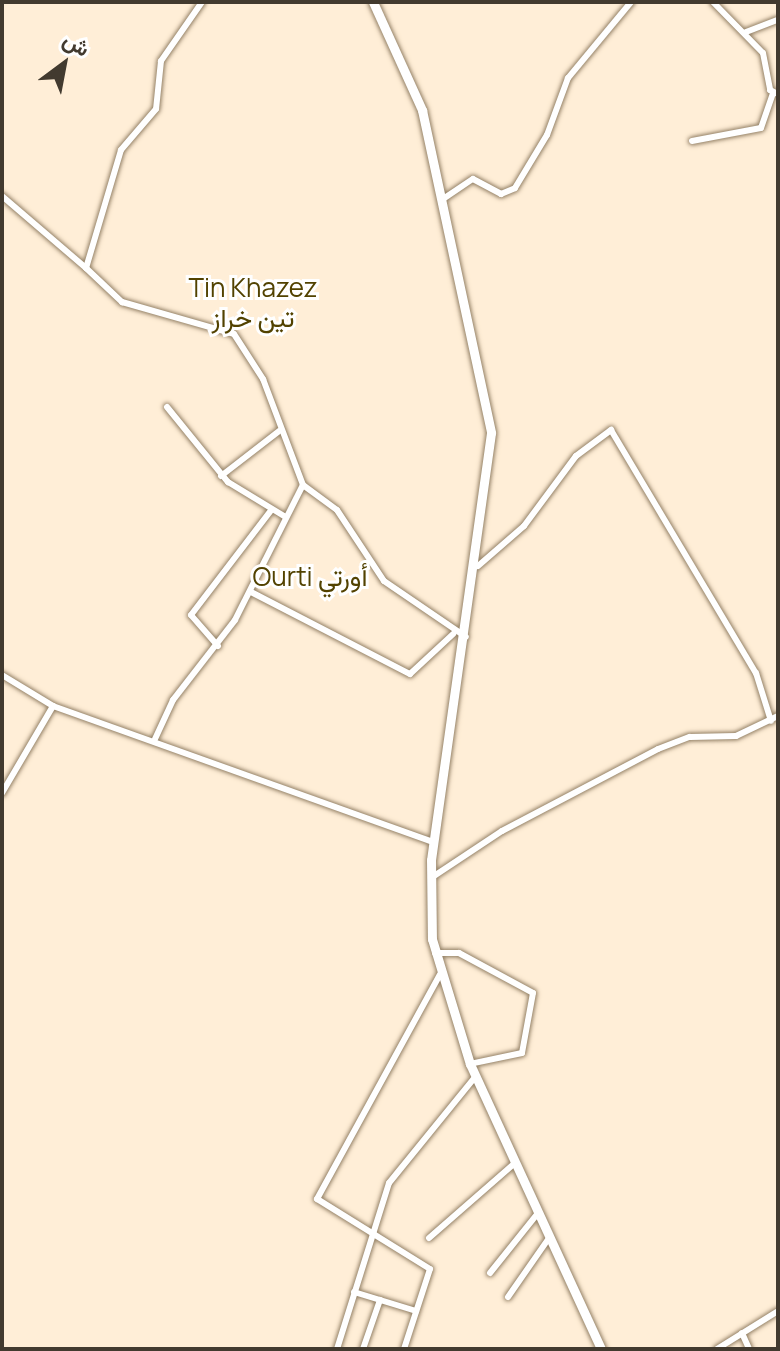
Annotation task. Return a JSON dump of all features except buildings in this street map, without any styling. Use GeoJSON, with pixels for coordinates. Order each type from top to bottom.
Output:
{"type":"FeatureCollection","features":[{"type":"Feature","properties":{"kind":"main road"},"geometry":{"type":"LineString","coordinates":[[373,2],[422,110],[490,421],[478,566],[429,879],[435,953],[470,1064],[601,1349]]}},
{"type":"Feature","properties":{"kind":"street"},"geometry":{"type":"LineString","coordinates":[[86,268],[121,150],[156,109],[161,61],[202,2]]}},
{"type":"Feature","properties":{"kind":"street"},"geometry":{"type":"LineString","coordinates":[[443,199],[473,179],[501,194],[515,188],[547,135],[568,78],[631,2]]}},
{"type":"Feature","properties":{"kind":"street"},"geometry":{"type":"LineString","coordinates":[[692,141],[761,128],[776,94],[766,58],[746,32],[713,2]]}},
{"type":"Feature","properties":{"kind":"street"},"geometry":{"type":"LineString","coordinates":[[746,32],[778,20]]}},
{"type":"Feature","properties":{"kind":"street"},"geometry":{"type":"LineString","coordinates":[[2,196],[122,302],[234,334],[260,370],[279,431],[303,485],[337,510],[375,572],[453,634],[466,637]]}},
{"type":"Feature","properties":{"kind":"street"},"geometry":{"type":"LineString","coordinates":[[167,407],[221,476],[284,516]]}},
{"type":"Feature","properties":{"kind":"street"},"geometry":{"type":"LineString","coordinates":[[429,879],[502,831],[658,749],[690,737],[736,736],[775,719],[756,673],[611,430],[582,450],[524,526],[478,566]]}},
{"type":"Feature","properties":{"kind":"street"},"geometry":{"type":"LineString","coordinates":[[221,476],[279,431]]}},
{"type":"Feature","properties":{"kind":"street"},"geometry":{"type":"LineString","coordinates":[[155,739],[173,700],[218,646],[251,592],[280,539],[284,516],[303,485]]}},
{"type":"Feature","properties":{"kind":"street"},"geometry":{"type":"LineString","coordinates":[[218,646],[190,616],[272,509]]}},
{"type":"Feature","properties":{"kind":"street"},"geometry":{"type":"LineString","coordinates":[[251,592],[410,674],[453,634]]}},
{"type":"Feature","properties":{"kind":"street"},"geometry":{"type":"LineString","coordinates":[[2,675],[53,706],[155,739],[433,842]]}},
{"type":"Feature","properties":{"kind":"street"},"geometry":{"type":"LineString","coordinates":[[2,793],[53,706]]}},
{"type":"Feature","properties":{"kind":"street"},"geometry":{"type":"LineString","coordinates":[[435,953],[462,955],[533,993],[522,1053],[470,1064]]}},
{"type":"Feature","properties":{"kind":"street"},"geometry":{"type":"LineString","coordinates":[[404,1349],[430,1269],[317,1199],[440,974]]}},
{"type":"Feature","properties":{"kind":"street"},"geometry":{"type":"LineString","coordinates":[[337,1349],[394,1176],[476,1076]]}},
{"type":"Feature","properties":{"kind":"street"},"geometry":{"type":"LineString","coordinates":[[429,1238],[515,1163]]}},
{"type":"Feature","properties":{"kind":"street"},"geometry":{"type":"LineString","coordinates":[[490,1273],[538,1213]]}},
{"type":"Feature","properties":{"kind":"street"},"geometry":{"type":"LineString","coordinates":[[508,1297],[549,1238]]}},
{"type":"Feature","properties":{"kind":"street"},"geometry":{"type":"LineString","coordinates":[[354,1292],[416,1311]]}},
{"type":"Feature","properties":{"kind":"street"},"geometry":{"type":"LineString","coordinates":[[363,1349],[380,1300]]}},
{"type":"Feature","properties":{"kind":"street"},"geometry":{"type":"LineString","coordinates":[[717,1349],[778,1311]]}},
{"type":"Feature","properties":{"kind":"street"},"geometry":{"type":"LineString","coordinates":[[742,1333],[749,1349]]}},
{"type":"Feature","properties":{"kind":"district","name":"Tin Khazez تين خراز"},"geometry":{"type":"Point","coordinates":[253,303]}},
{"type":"Feature","properties":{"kind":"district","name":"Ourti أورتي"},"geometry":{"type":"Point","coordinates":[310,577]}}]}
